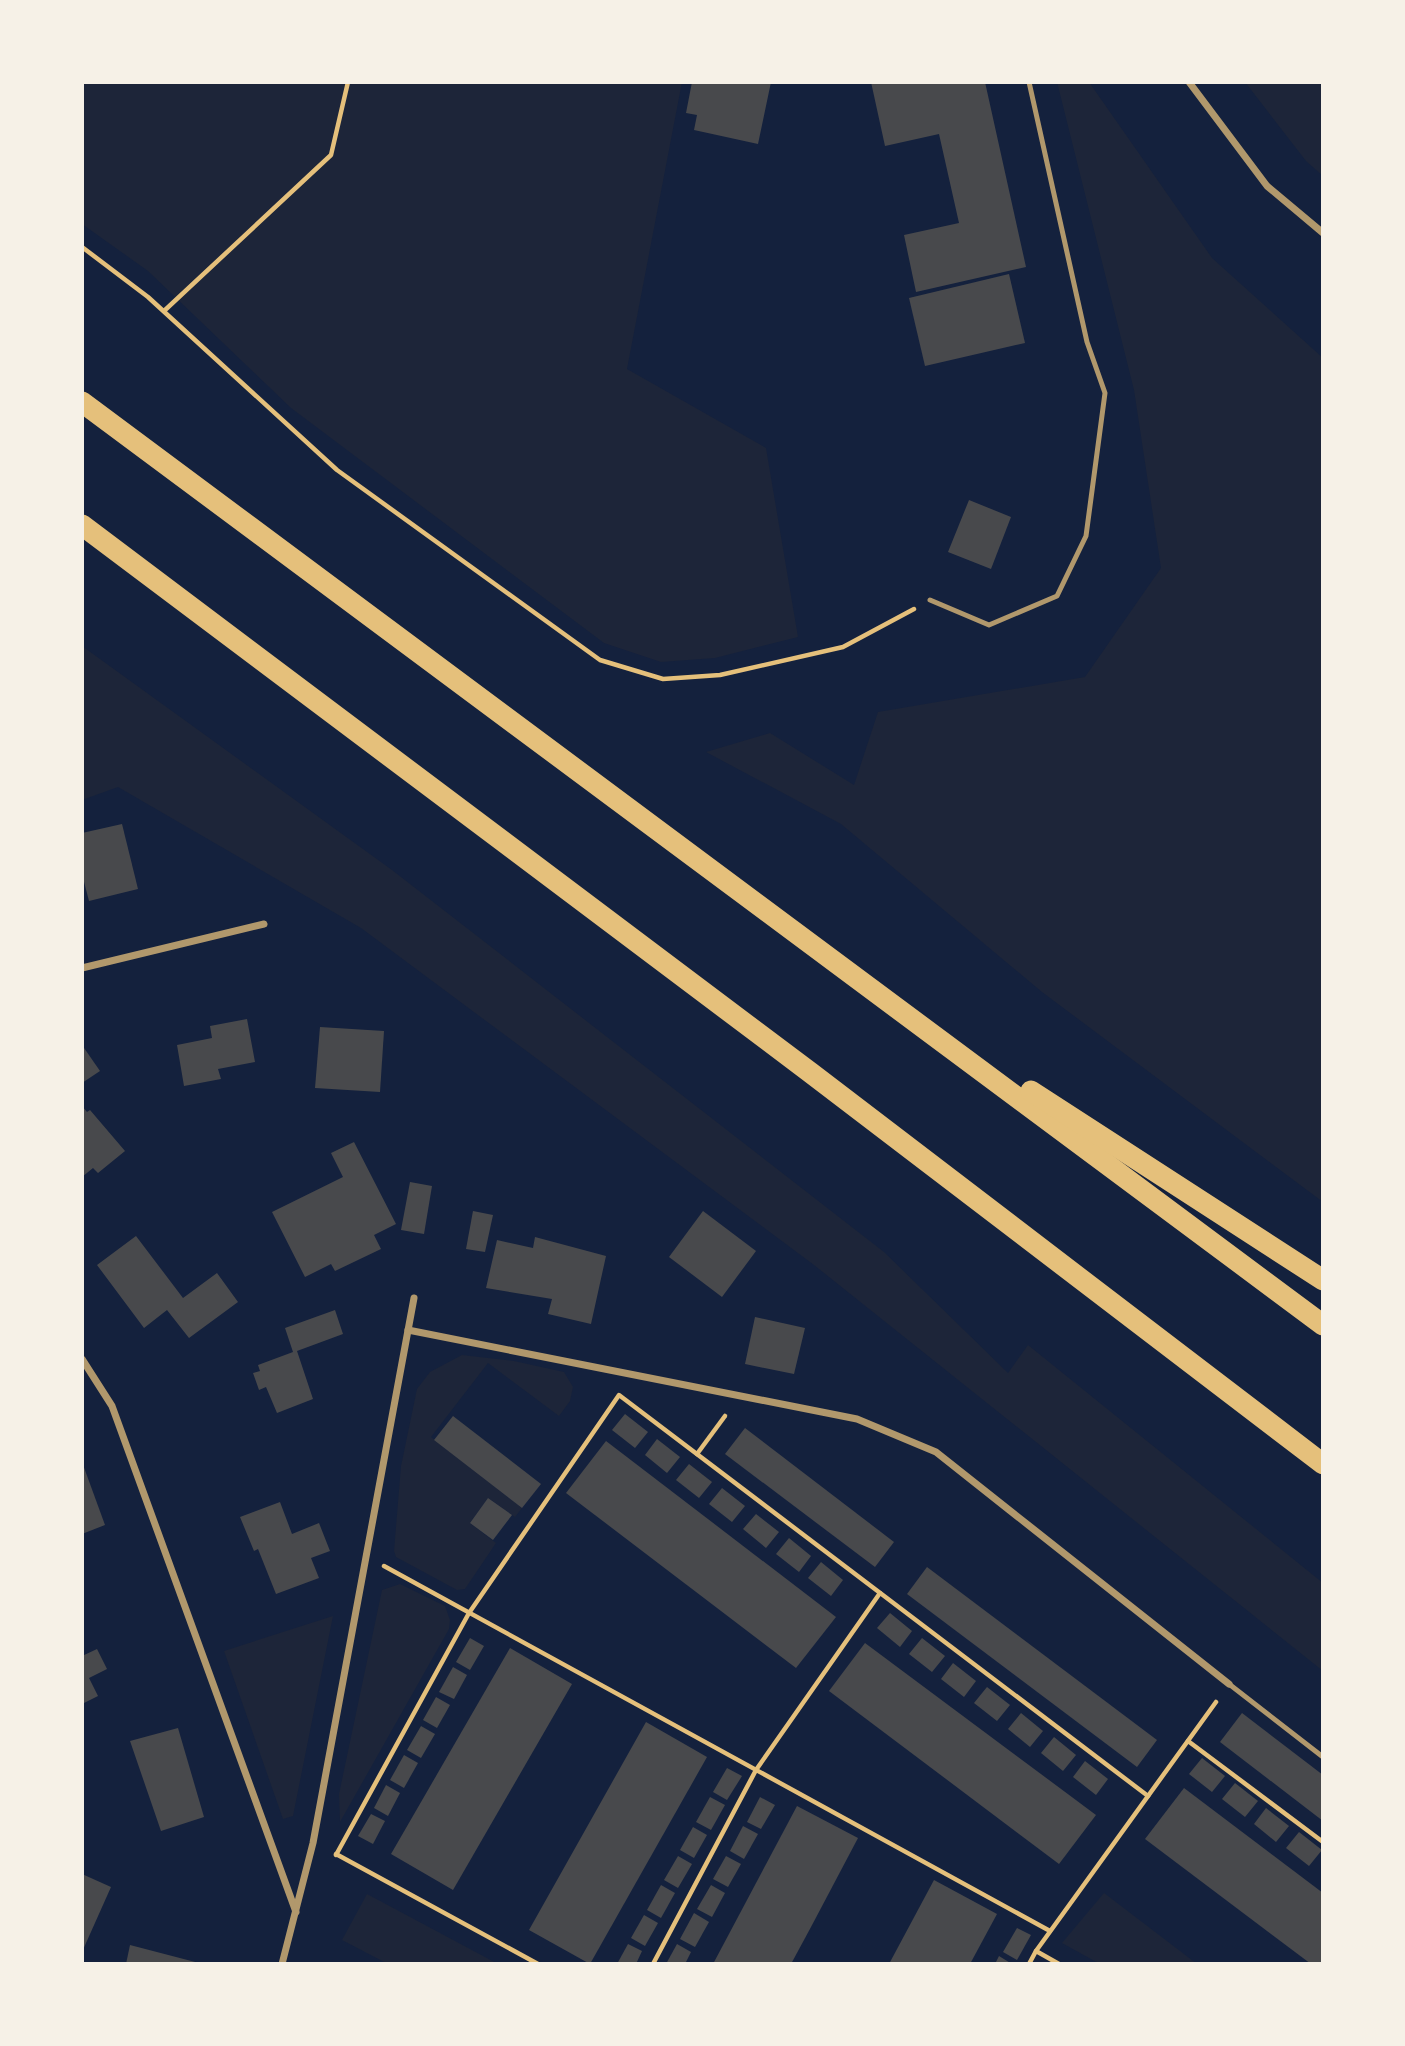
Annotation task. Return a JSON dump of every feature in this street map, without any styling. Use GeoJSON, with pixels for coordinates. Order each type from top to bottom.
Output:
{"type":"FeatureCollection","features":[{"type":"Feature","properties":{"kind":"highway"},"geometry":{"type":"LineString","coordinates":[[82,402],[1323,1325]]}},
{"type":"Feature","properties":{"kind":"highway"},"geometry":{"type":"LineString","coordinates":[[82,525],[789,1056],[1323,1464]]}},
{"type":"Feature","properties":{"kind":"highway"},"geometry":{"type":"LineString","coordinates":[[866,984],[1323,1280]]}},
{"type":"Feature","properties":{"kind":"street"},"geometry":{"type":"LineString","coordinates":[[1189,82],[1267,186],[1323,233]]}},
{"type":"Feature","properties":{"kind":"street"},"geometry":{"type":"LineString","coordinates":[[82,968],[264,924]]}},
{"type":"Feature","properties":{"kind":"street"},"geometry":{"type":"LineString","coordinates":[[282,1964],[313,1843],[414,1298]]}},
{"type":"Feature","properties":{"kind":"street"},"geometry":{"type":"LineString","coordinates":[[408,1330],[857,1419],[936,1452],[1229,1684]]}},
{"type":"Feature","properties":{"kind":"street"},"geometry":{"type":"LineString","coordinates":[[82,1359],[112,1406],[296,1912]]}},
{"type":"Feature","properties":{"kind":"lane"},"geometry":{"type":"LineString","coordinates":[[930,600],[989,625],[1057,596],[1086,536],[1105,393],[1087,342],[1029,82]]}},
{"type":"Feature","properties":{"kind":"lane"},"geometry":{"type":"LineString","coordinates":[[1229,1684],[1323,1757]]}},
{"type":"Feature","properties":{"kind":"path"},"geometry":{"type":"LineString","coordinates":[[164,312],[331,155],[348,82]]}},
{"type":"Feature","properties":{"kind":"path"},"geometry":{"type":"LineString","coordinates":[[82,247],[164,312],[337,470],[600,660],[663,679],[720,675],[843,647],[930,600]]}},
{"type":"Feature","properties":{"kind":"path"},"geometry":{"type":"LineString","coordinates":[[337,1855],[469,1612],[619,1395],[1148,1796]]}},
{"type":"Feature","properties":{"kind":"path"},"geometry":{"type":"LineString","coordinates":[[697,1454],[741,1396]]}},
{"type":"Feature","properties":{"kind":"path"},"geometry":{"type":"LineString","coordinates":[[365,1556],[1050,1931]]}},
{"type":"Feature","properties":{"kind":"path"},"geometry":{"type":"LineString","coordinates":[[653,1964],[756,1770],[880,1593]]}},
{"type":"Feature","properties":{"kind":"path"},"geometry":{"type":"LineString","coordinates":[[1029,1964],[1229,1684]]}},
{"type":"Feature","properties":{"kind":"path"},"geometry":{"type":"LineString","coordinates":[[1188,1741],[1323,1842]]}},
{"type":"Feature","properties":{"kind":"path"},"geometry":{"type":"LineString","coordinates":[[313,1843],[538,1964]]}},
{"type":"Feature","properties":{"kind":"path"},"geometry":{"type":"LineString","coordinates":[[1036,1951],[1059,1964]]}},
{"type":"Feature","properties":{"kind":"shaded area"},"geometry":{"type":"Polygon","coordinates":[[[82,82],[682,82],[627,369],[766,448],[798,637],[715,658],[661,662],[604,643],[291,408],[148,271],[82,224],[82,82]]]}},
{"type":"Feature","properties":{"kind":"shaded area"},"geometry":{"type":"Polygon","coordinates":[[[1057,82],[1089,82],[1212,258],[1323,358],[1323,1202],[1042,992],[841,824],[706,752],[770,733],[854,785],[878,712],[1085,677],[1161,568],[1134,390],[1057,82]]]}},
{"type":"Feature","properties":{"kind":"shaded area"},"geometry":{"type":"Polygon","coordinates":[[[1245,82],[1323,82],[1323,176],[1306,161],[1245,82]]]}},
{"type":"Feature","properties":{"kind":"shaded area"},"geometry":{"type":"Polygon","coordinates":[[[82,646],[392,870],[884,1252],[1008,1373],[1028,1345],[1323,1583],[1323,1671],[814,1265],[361,928],[118,787],[82,800],[82,646]]]}},
{"type":"Feature","properties":{"kind":"shaded area"},"geometry":{"type":"Polygon","coordinates":[[[462,1355],[514,1361],[564,1372],[573,1387],[570,1401],[559,1416],[488,1363],[431,1437],[522,1508],[515,1517],[488,1498],[470,1523],[496,1543],[465,1589],[457,1590],[396,1557],[394,1551],[401,1466],[417,1389],[430,1372],[462,1355]]]}},
{"type":"Feature","properties":{"kind":"shaded area"},"geometry":{"type":"Polygon","coordinates":[[[400,1584],[445,1606],[450,1620],[449,1629],[340,1822],[339,1794],[382,1590],[400,1584]]]}},
{"type":"Feature","properties":{"kind":"shaded area"},"geometry":{"type":"Polygon","coordinates":[[[333,1616],[293,1816],[283,1819],[224,1651],[333,1616]]]}},
{"type":"Feature","properties":{"kind":"shaded area"},"geometry":{"type":"Polygon","coordinates":[[[1104,1893],[1197,1964],[1100,1964],[1062,1943],[1104,1893]]]}},
{"type":"Feature","properties":{"kind":"shaded area"},"geometry":{"type":"Polygon","coordinates":[[[367,1894],[498,1964],[388,1964],[342,1940],[367,1894]]]}},
{"type":"Feature","properties":{"kind":"building"},"geometry":{"type":"Polygon","coordinates":[[[692,82],[771,82],[758,144],[694,130],[697,115],[686,113],[692,82]]]}},
{"type":"Feature","properties":{"kind":"building"},"geometry":{"type":"Polygon","coordinates":[[[871,82],[985,82],[1026,267],[916,292],[904,235],[959,223],[939,134],[885,146],[871,82]]]}},
{"type":"Feature","properties":{"kind":"building"},"geometry":{"type":"Polygon","coordinates":[[[1009,274],[1025,343],[925,366],[909,298],[1009,274]]]}},
{"type":"Feature","properties":{"kind":"building"},"geometry":{"type":"Polygon","coordinates":[[[969,500],[1011,517],[991,569],[948,552],[969,500]]]}},
{"type":"Feature","properties":{"kind":"building"},"geometry":{"type":"Polygon","coordinates":[[[122,824],[138,889],[89,901],[82,874],[82,833],[122,824]]]}},
{"type":"Feature","properties":{"kind":"building"},"geometry":{"type":"Polygon","coordinates":[[[247,1019],[255,1062],[218,1069],[221,1079],[184,1086],[177,1045],[212,1038],[210,1026],[247,1019]]]}},
{"type":"Feature","properties":{"kind":"building"},"geometry":{"type":"Polygon","coordinates":[[[320,1027],[384,1031],[380,1092],[315,1088],[320,1027]]]}},
{"type":"Feature","properties":{"kind":"building"},"geometry":{"type":"Polygon","coordinates":[[[82,1045],[100,1071],[82,1083],[82,1045]]]}},
{"type":"Feature","properties":{"kind":"building"},"geometry":{"type":"Polygon","coordinates":[[[82,1106],[87,1112],[90,1110],[125,1151],[98,1173],[93,1168],[82,1177],[82,1106]]]}},
{"type":"Feature","properties":{"kind":"building"},"geometry":{"type":"Polygon","coordinates":[[[354,1142],[396,1224],[374,1235],[381,1249],[335,1271],[331,1264],[305,1277],[272,1212],[343,1177],[331,1153],[354,1142]]]}},
{"type":"Feature","properties":{"kind":"building"},"geometry":{"type":"Polygon","coordinates":[[[410,1182],[432,1186],[424,1234],[401,1230],[410,1182]]]}},
{"type":"Feature","properties":{"kind":"building"},"geometry":{"type":"Polygon","coordinates":[[[473,1211],[493,1215],[485,1252],[466,1249],[473,1211]]]}},
{"type":"Feature","properties":{"kind":"building"},"geometry":{"type":"Polygon","coordinates":[[[703,1211],[756,1251],[722,1297],[669,1257],[703,1211]]]}},
{"type":"Feature","properties":{"kind":"building"},"geometry":{"type":"Polygon","coordinates":[[[136,1236],[183,1298],[217,1273],[238,1302],[189,1338],[167,1310],[144,1328],[97,1265],[136,1236]]]}},
{"type":"Feature","properties":{"kind":"building"},"geometry":{"type":"Polygon","coordinates":[[[535,1237],[606,1256],[591,1324],[548,1314],[552,1299],[486,1288],[497,1240],[533,1248],[535,1237]]]}},
{"type":"Feature","properties":{"kind":"building"},"geometry":{"type":"Polygon","coordinates":[[[335,1310],[343,1334],[297,1351],[313,1399],[277,1413],[266,1387],[259,1390],[253,1373],[260,1371],[258,1365],[293,1352],[285,1328],[335,1310]]]}},
{"type":"Feature","properties":{"kind":"building"},"geometry":{"type":"Polygon","coordinates":[[[755,1317],[805,1328],[794,1374],[745,1364],[755,1317]]]}},
{"type":"Feature","properties":{"kind":"building"},"geometry":{"type":"Polygon","coordinates":[[[625,1414],[648,1432],[635,1448],[612,1430],[625,1414]]]}},
{"type":"Feature","properties":{"kind":"building"},"geometry":{"type":"Polygon","coordinates":[[[453,1416],[541,1484],[522,1508],[434,1440],[453,1416]]]}},
{"type":"Feature","properties":{"kind":"building"},"geometry":{"type":"Polygon","coordinates":[[[745,1428],[894,1542],[875,1567],[725,1454],[745,1428]]]}},
{"type":"Feature","properties":{"kind":"building"},"geometry":{"type":"Polygon","coordinates":[[[657,1439],[680,1457],[667,1473],[645,1455],[657,1439]]]}},
{"type":"Feature","properties":{"kind":"building"},"geometry":{"type":"Polygon","coordinates":[[[606,1441],[836,1617],[796,1668],[566,1493],[606,1441]]]}},
{"type":"Feature","properties":{"kind":"building"},"geometry":{"type":"Polygon","coordinates":[[[82,1462],[105,1525],[82,1534],[82,1462]]]}},
{"type":"Feature","properties":{"kind":"building"},"geometry":{"type":"Polygon","coordinates":[[[689,1464],[712,1482],[699,1498],[676,1480],[689,1464]]]}},
{"type":"Feature","properties":{"kind":"building"},"geometry":{"type":"Polygon","coordinates":[[[722,1488],[745,1506],[732,1522],[709,1504],[722,1488]]]}},
{"type":"Feature","properties":{"kind":"building"},"geometry":{"type":"Polygon","coordinates":[[[488,1498],[512,1515],[493,1540],[470,1523],[488,1498]]]}},
{"type":"Feature","properties":{"kind":"building"},"geometry":{"type":"Polygon","coordinates":[[[280,1502],[292,1534],[319,1523],[330,1551],[311,1558],[319,1578],[276,1594],[258,1549],[254,1551],[240,1517],[280,1502]]]}},
{"type":"Feature","properties":{"kind":"building"},"geometry":{"type":"Polygon","coordinates":[[[756,1514],[779,1532],[766,1548],[743,1529],[756,1514]]]}},
{"type":"Feature","properties":{"kind":"building"},"geometry":{"type":"Polygon","coordinates":[[[789,1538],[811,1556],[799,1572],[776,1554],[789,1538]]]}},
{"type":"Feature","properties":{"kind":"building"},"geometry":{"type":"Polygon","coordinates":[[[821,1562],[843,1580],[831,1596],[808,1578],[821,1562]]]}},
{"type":"Feature","properties":{"kind":"building"},"geometry":{"type":"Polygon","coordinates":[[[927,1567],[1157,1740],[1137,1767],[907,1594],[927,1567]]]}},
{"type":"Feature","properties":{"kind":"building"},"geometry":{"type":"Polygon","coordinates":[[[890,1613],[912,1631],[900,1647],[877,1628],[890,1613]]]}},
{"type":"Feature","properties":{"kind":"building"},"geometry":{"type":"Polygon","coordinates":[[[470,1638],[484,1646],[470,1670],[456,1662],[470,1638]]]}},
{"type":"Feature","properties":{"kind":"building"},"geometry":{"type":"Polygon","coordinates":[[[922,1638],[945,1656],[932,1672],[909,1654],[922,1638]]]}},
{"type":"Feature","properties":{"kind":"building"},"geometry":{"type":"Polygon","coordinates":[[[865,1643],[1096,1815],[1059,1864],[829,1691],[865,1643]]]}},
{"type":"Feature","properties":{"kind":"building"},"geometry":{"type":"Polygon","coordinates":[[[510,1648],[572,1684],[453,1890],[391,1854],[510,1648]]]}},
{"type":"Feature","properties":{"kind":"building"},"geometry":{"type":"Polygon","coordinates":[[[97,1649],[107,1669],[89,1678],[98,1696],[82,1704],[82,1656],[97,1649]]]}},
{"type":"Feature","properties":{"kind":"building"},"geometry":{"type":"Polygon","coordinates":[[[953,1663],[976,1681],[964,1697],[941,1679],[953,1663]]]}},
{"type":"Feature","properties":{"kind":"building"},"geometry":{"type":"Polygon","coordinates":[[[453,1667],[467,1675],[454,1699],[439,1692],[453,1667]]]}},
{"type":"Feature","properties":{"kind":"building"},"geometry":{"type":"Polygon","coordinates":[[[987,1687],[1010,1705],[997,1721],[974,1703],[987,1687]]]}},
{"type":"Feature","properties":{"kind":"building"},"geometry":{"type":"Polygon","coordinates":[[[436,1697],[450,1705],[437,1728],[423,1720],[436,1697]]]}},
{"type":"Feature","properties":{"kind":"building"},"geometry":{"type":"Polygon","coordinates":[[[1021,1713],[1043,1731],[1030,1747],[1008,1729],[1021,1713]]]}},
{"type":"Feature","properties":{"kind":"building"},"geometry":{"type":"Polygon","coordinates":[[[1242,1713],[1323,1775],[1323,1821],[1220,1742],[1242,1713]]]}},
{"type":"Feature","properties":{"kind":"building"},"geometry":{"type":"Polygon","coordinates":[[[646,1722],[707,1757],[590,1964],[529,1930],[646,1722]]]}},
{"type":"Feature","properties":{"kind":"building"},"geometry":{"type":"Polygon","coordinates":[[[421,1726],[435,1734],[421,1758],[407,1750],[421,1726]]]}},
{"type":"Feature","properties":{"kind":"building"},"geometry":{"type":"Polygon","coordinates":[[[178,1728],[204,1817],[161,1831],[130,1741],[178,1728]]]}},
{"type":"Feature","properties":{"kind":"building"},"geometry":{"type":"Polygon","coordinates":[[[1054,1737],[1076,1755],[1063,1771],[1041,1753],[1054,1737]]]}},
{"type":"Feature","properties":{"kind":"building"},"geometry":{"type":"Polygon","coordinates":[[[404,1755],[418,1763],[404,1788],[390,1780],[404,1755]]]}},
{"type":"Feature","properties":{"kind":"building"},"geometry":{"type":"Polygon","coordinates":[[[1202,1758],[1225,1776],[1212,1792],[1189,1774],[1202,1758]]]}},
{"type":"Feature","properties":{"kind":"building"},"geometry":{"type":"Polygon","coordinates":[[[1085,1761],[1108,1779],[1096,1795],[1073,1777],[1085,1761]]]}},
{"type":"Feature","properties":{"kind":"building"},"geometry":{"type":"Polygon","coordinates":[[[727,1768],[742,1776],[727,1800],[713,1792],[727,1768]]]}},
{"type":"Feature","properties":{"kind":"building"},"geometry":{"type":"Polygon","coordinates":[[[1235,1783],[1258,1801],[1245,1817],[1222,1799],[1235,1783]]]}},
{"type":"Feature","properties":{"kind":"building"},"geometry":{"type":"Polygon","coordinates":[[[386,1785],[400,1793],[388,1816],[374,1808],[386,1785]]]}},
{"type":"Feature","properties":{"kind":"building"},"geometry":{"type":"Polygon","coordinates":[[[1184,1788],[1323,1893],[1323,1964],[1311,1964],[1145,1839],[1184,1788]]]}},
{"type":"Feature","properties":{"kind":"building"},"geometry":{"type":"Polygon","coordinates":[[[710,1797],[725,1805],[711,1830],[696,1822],[710,1797]]]}},
{"type":"Feature","properties":{"kind":"building"},"geometry":{"type":"Polygon","coordinates":[[[760,1797],[775,1805],[761,1829],[747,1822],[760,1797]]]}},
{"type":"Feature","properties":{"kind":"building"},"geometry":{"type":"Polygon","coordinates":[[[797,1806],[858,1838],[811,1927],[791,1964],[713,1964],[797,1806]]]}},
{"type":"Feature","properties":{"kind":"building"},"geometry":{"type":"Polygon","coordinates":[[[1266,1808],[1289,1826],[1276,1842],[1254,1824],[1266,1808]]]}},
{"type":"Feature","properties":{"kind":"building"},"geometry":{"type":"Polygon","coordinates":[[[371,1814],[385,1821],[373,1844],[358,1836],[371,1814]]]}},
{"type":"Feature","properties":{"kind":"building"},"geometry":{"type":"Polygon","coordinates":[[[743,1826],[758,1834],[744,1859],[730,1851],[743,1826]]]}},
{"type":"Feature","properties":{"kind":"building"},"geometry":{"type":"Polygon","coordinates":[[[693,1827],[707,1835],[694,1858],[680,1850],[693,1827]]]}},
{"type":"Feature","properties":{"kind":"building"},"geometry":{"type":"Polygon","coordinates":[[[1299,1832],[1322,1850],[1309,1866],[1286,1848],[1299,1832]]]}},
{"type":"Feature","properties":{"kind":"building"},"geometry":{"type":"Polygon","coordinates":[[[678,1856],[692,1864],[678,1888],[664,1880],[678,1856]]]}},
{"type":"Feature","properties":{"kind":"building"},"geometry":{"type":"Polygon","coordinates":[[[726,1856],[741,1864],[728,1887],[713,1879],[726,1856]]]}},
{"type":"Feature","properties":{"kind":"building"},"geometry":{"type":"Polygon","coordinates":[[[82,1874],[111,1887],[82,1952],[82,1874]]]}},
{"type":"Feature","properties":{"kind":"building"},"geometry":{"type":"Polygon","coordinates":[[[934,1880],[997,1914],[970,1964],[889,1964],[934,1880]]]}},
{"type":"Feature","properties":{"kind":"building"},"geometry":{"type":"Polygon","coordinates":[[[661,1885],[675,1893],[661,1918],[647,1910],[661,1885]]]}},
{"type":"Feature","properties":{"kind":"building"},"geometry":{"type":"Polygon","coordinates":[[[711,1885],[725,1893],[712,1917],[697,1909],[711,1885]]]}},
{"type":"Feature","properties":{"kind":"building"},"geometry":{"type":"Polygon","coordinates":[[[694,1913],[709,1922],[695,1947],[680,1939],[694,1913]]]}},
{"type":"Feature","properties":{"kind":"building"},"geometry":{"type":"Polygon","coordinates":[[[644,1915],[658,1923],[645,1946],[631,1938],[644,1915]]]}},
{"type":"Feature","properties":{"kind":"building"},"geometry":{"type":"Polygon","coordinates":[[[1017,1928],[1031,1935],[1017,1960],[1003,1952],[1017,1928]]]}},
{"type":"Feature","properties":{"kind":"building"},"geometry":{"type":"Polygon","coordinates":[[[628,1944],[642,1951],[636,1964],[617,1964],[628,1944]]]}},
{"type":"Feature","properties":{"kind":"building"},"geometry":{"type":"Polygon","coordinates":[[[677,1944],[691,1952],[685,1964],[666,1964],[677,1944]]]}},
{"type":"Feature","properties":{"kind":"building"},"geometry":{"type":"Polygon","coordinates":[[[130,1945],[199,1963],[199,1964],[126,1964],[130,1945]]]}},
{"type":"Feature","properties":{"kind":"building"},"geometry":{"type":"Polygon","coordinates":[[[999,1956],[1012,1964],[995,1964],[999,1956]]]}}]}
